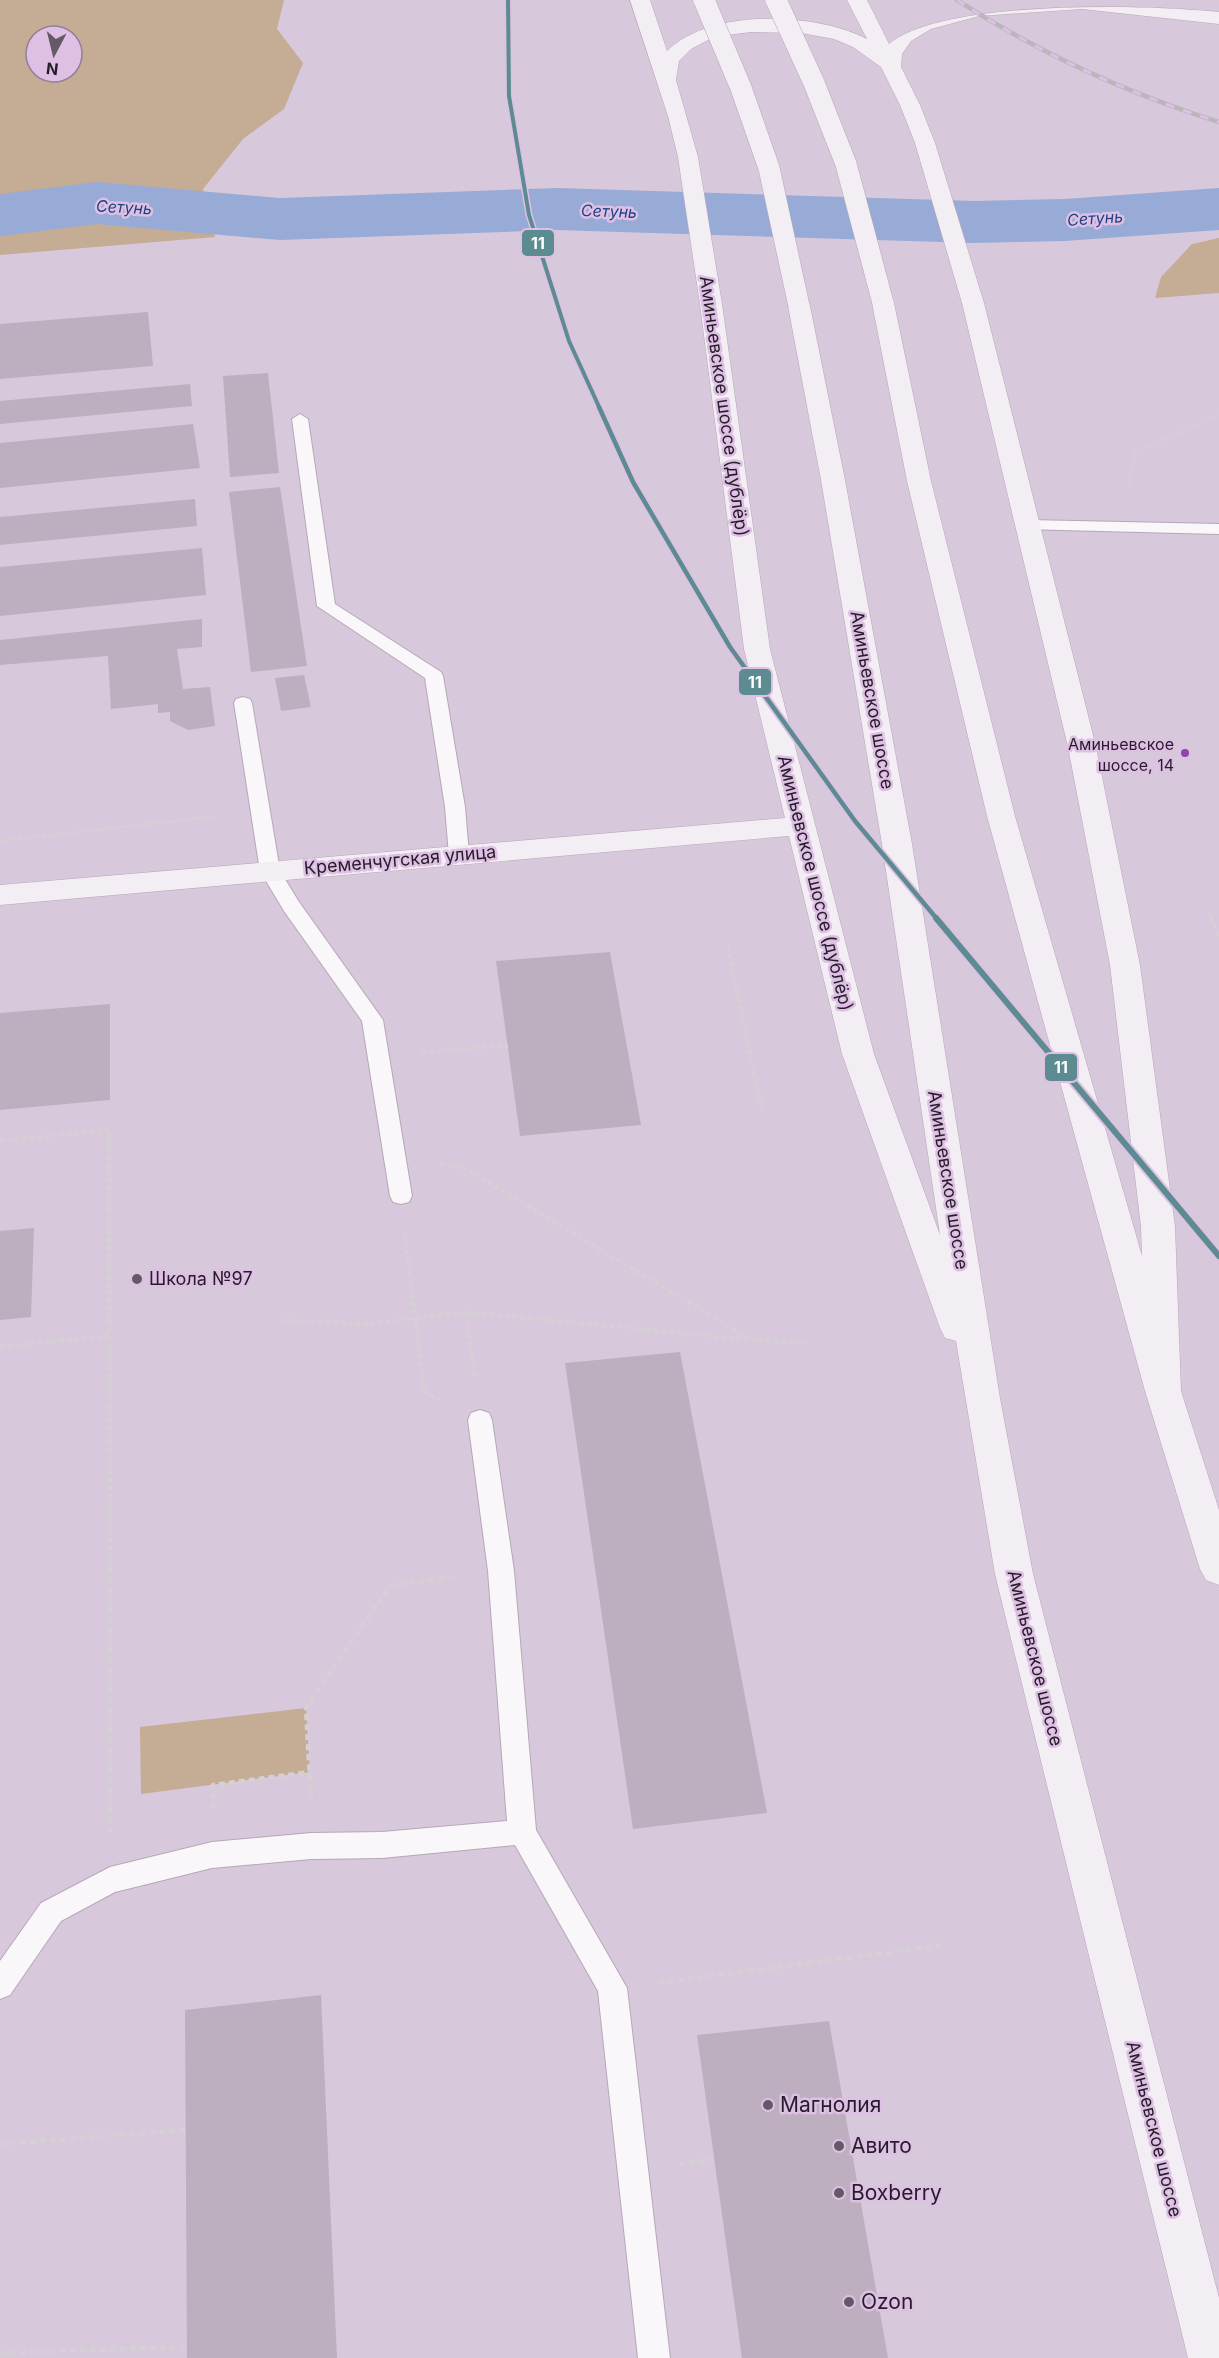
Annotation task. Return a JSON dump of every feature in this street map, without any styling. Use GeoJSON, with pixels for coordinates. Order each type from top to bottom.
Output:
{"type":"FeatureCollection","features":[{"type":"Feature","properties":{"kind":"main road","name":"Аминьевское шоссе (дублёр)"},"geometry":{"type":"LineString","coordinates":[[640,0],[688,157],[711,304],[757,649],[858,1054],[982,1398]]}},
{"type":"Feature","properties":{"kind":"main road","name":"Аминьевское шоссе"},"geometry":{"type":"LineString","coordinates":[[704,0],[741,88],[769,168],[799,306],[833,480],[897,844],[982,1398],[1014,1574],[1211,2358]]}},
{"type":"Feature","properties":{"kind":"main road"},"geometry":{"type":"LineString","coordinates":[[776,0],[814,83],[846,164],[883,303],[920,481],[1001,816],[1163,1391],[1219,1569]]}},
{"type":"Feature","properties":{"kind":"main road"},"geometry":{"type":"LineString","coordinates":[[857,0],[891,66],[925,143],[973,303],[1082,747],[1125,964],[1158,1227],[1163,1391]]}},
{"type":"Feature","properties":{"kind":"main road"},"geometry":{"type":"LineString","coordinates":[[1058,0],[1219,18]]}},
{"type":"Feature","properties":{"kind":"main road"},"geometry":{"type":"LineString","coordinates":[[891,66],[892,53],[902,40],[915,30],[939,19],[983,9],[1025,4],[1084,3]]}},
{"type":"Feature","properties":{"kind":"main road"},"geometry":{"type":"LineString","coordinates":[[666,80],[669,60],[687,43],[719,31],[759,25],[801,27],[840,35],[871,49],[891,66]]}},
{"type":"Feature","properties":{"kind":"main road","name":"Кременчугская улица"},"geometry":{"type":"LineString","coordinates":[[0,895],[801,826]]}},
{"type":"Feature","properties":{"kind":"lane"},"geometry":{"type":"LineString","coordinates":[[300,419],[326,606],[434,676],[455,807],[459,855]]}},
{"type":"Feature","properties":{"kind":"lane"},"geometry":{"type":"LineString","coordinates":[[1027,525],[1219,529]]}},
{"type":"Feature","properties":{"kind":"lane"},"geometry":{"type":"LineString","coordinates":[[243,703],[270,871],[291,906],[372,1020],[401,1196]]}},
{"type":"Feature","properties":{"kind":"lane"},"geometry":{"type":"LineString","coordinates":[[480,1420],[501,1571],[522,1832],[612,1988],[654,2358]]}},
{"type":"Feature","properties":{"kind":"lane"},"geometry":{"type":"LineString","coordinates":[[0,1985],[51,1911],[111,1880],[212,1856],[311,1846],[382,1845],[522,1832]]}},
{"type":"Feature","properties":{"kind":"path"},"geometry":{"type":"LineString","coordinates":[[1121,526],[1135,453],[1219,414]]}},
{"type":"Feature","properties":{"kind":"path"},"geometry":{"type":"LineString","coordinates":[[0,841],[261,811]]}},
{"type":"Feature","properties":{"kind":"path"},"geometry":{"type":"LineString","coordinates":[[1208,910],[1219,937]]}},
{"type":"Feature","properties":{"kind":"path"},"geometry":{"type":"LineString","coordinates":[[728,947],[762,1113]]}},
{"type":"Feature","properties":{"kind":"path"},"geometry":{"type":"LineString","coordinates":[[378,1055],[508,1046]]}},
{"type":"Feature","properties":{"kind":"path"},"geometry":{"type":"LineString","coordinates":[[0,1141],[109,1130],[109,1818]]}},
{"type":"Feature","properties":{"kind":"path"},"geometry":{"type":"LineString","coordinates":[[466,1169],[751,1340]]}},
{"type":"Feature","properties":{"kind":"path"},"geometry":{"type":"LineString","coordinates":[[405,1241],[424,1392],[480,1420]]}},
{"type":"Feature","properties":{"kind":"path"},"geometry":{"type":"LineString","coordinates":[[466,1312],[480,1420]]}},
{"type":"Feature","properties":{"kind":"path"},"geometry":{"type":"LineString","coordinates":[[280,1320],[364,1324],[466,1312],[751,1340],[811,1343]]}},
{"type":"Feature","properties":{"kind":"path"},"geometry":{"type":"LineString","coordinates":[[0,1347],[109,1336]]}},
{"type":"Feature","properties":{"kind":"path"},"geometry":{"type":"LineString","coordinates":[[213,1785],[310,1772],[306,1708],[390,1585],[501,1571]]}},
{"type":"Feature","properties":{"kind":"path"},"geometry":{"type":"LineString","coordinates":[[612,1988],[944,1945]]}},
{"type":"Feature","properties":{"kind":"path"},"geometry":{"type":"LineString","coordinates":[[0,2144],[185,2130]]}},
{"type":"Feature","properties":{"kind":"path"},"geometry":{"type":"LineString","coordinates":[[0,2353],[187,2347]]}},
{"type":"Feature","properties":{"kind":"shaded area"},"geometry":{"type":"Polygon","coordinates":[[[0,0],[284,0],[277,29],[303,63],[284,109],[243,139],[203,189],[215,237],[0,255],[0,0]]]}},
{"type":"Feature","properties":{"kind":"shaded area"},"geometry":{"type":"Polygon","coordinates":[[[1219,238],[1219,293],[1155,298],[1161,277],[1192,244],[1219,238]]]}},
{"type":"Feature","properties":{"kind":"shaded area"},"geometry":{"type":"Polygon","coordinates":[[[306,1708],[310,1772],[141,1794],[140,1727],[306,1708]]]}},
{"type":"Feature","properties":{"kind":"building"},"geometry":{"type":"Polygon","coordinates":[[[148,312],[153,366],[0,379],[0,324],[148,312]]]}},
{"type":"Feature","properties":{"kind":"building"},"geometry":{"type":"Polygon","coordinates":[[[268,373],[279,473],[230,477],[223,376],[268,373]]]}},
{"type":"Feature","properties":{"kind":"building"},"geometry":{"type":"Polygon","coordinates":[[[190,384],[192,406],[0,424],[0,401],[190,384]]]}},
{"type":"Feature","properties":{"kind":"building"},"geometry":{"type":"Polygon","coordinates":[[[193,424],[200,468],[0,488],[0,443],[193,424]]]}},
{"type":"Feature","properties":{"kind":"building"},"geometry":{"type":"Polygon","coordinates":[[[280,487],[307,666],[251,672],[229,492],[280,487]]]}},
{"type":"Feature","properties":{"kind":"building"},"geometry":{"type":"Polygon","coordinates":[[[195,499],[197,526],[0,545],[0,517],[195,499]]]}},
{"type":"Feature","properties":{"kind":"building"},"geometry":{"type":"Polygon","coordinates":[[[202,548],[206,595],[0,616],[0,567],[202,548]]]}},
{"type":"Feature","properties":{"kind":"building"},"geometry":{"type":"Polygon","coordinates":[[[202,619],[202,647],[177,649],[183,689],[210,687],[215,726],[188,730],[170,721],[170,712],[158,713],[158,704],[111,709],[108,656],[0,665],[0,640],[202,619]]]}},
{"type":"Feature","properties":{"kind":"building"},"geometry":{"type":"Polygon","coordinates":[[[304,675],[311,707],[281,711],[275,678],[304,675]]]}},
{"type":"Feature","properties":{"kind":"building"},"geometry":{"type":"Polygon","coordinates":[[[610,952],[641,1125],[520,1136],[496,961],[610,952]]]}},
{"type":"Feature","properties":{"kind":"building"},"geometry":{"type":"Polygon","coordinates":[[[110,1004],[110,1100],[0,1110],[0,1013],[110,1004]]]}},
{"type":"Feature","properties":{"kind":"building"},"geometry":{"type":"Polygon","coordinates":[[[34,1228],[31,1317],[0,1320],[0,1231],[34,1228]]]}},
{"type":"Feature","properties":{"kind":"building"},"geometry":{"type":"Polygon","coordinates":[[[680,1352],[767,1813],[633,1829],[565,1363],[680,1352]]]}},
{"type":"Feature","properties":{"kind":"building"},"geometry":{"type":"Polygon","coordinates":[[[321,1995],[337,2358],[187,2358],[185,2010],[321,1995]]]}},
{"type":"Feature","properties":{"kind":"building"},"geometry":{"type":"Polygon","coordinates":[[[829,2021],[888,2358],[742,2358],[697,2035],[829,2021]]]}},
{"type":"Feature","properties":{"kind":"waterway","name":"Сетунь"},"geometry":{"type":"LineString","coordinates":[[0,215],[97,203],[280,219],[557,209],[974,222],[1065,220],[1219,209]]}},
{"type":"Feature","properties":{"kind":"railway"},"geometry":{"type":"LineString","coordinates":[[957,0],[1019,37],[1084,70],[1150,98],[1219,122]]}},
{"type":"Feature","properties":{"kind":"transit line","name":"11"},"geometry":{"type":"LineString","coordinates":[[508,0],[509,96],[529,215],[569,341],[633,482],[730,647],[855,821],[1219,1256]]}},
{"type":"Feature","properties":{"kind":"place","name":"Аминьевское шоссе, 14"},"geometry":{"type":"Point","coordinates":[1185,753]}},
{"type":"Feature","properties":{"kind":"place","name":"Школа №97"},"geometry":{"type":"Point","coordinates":[137,1279]}},
{"type":"Feature","properties":{"kind":"place","name":"Магнолия"},"geometry":{"type":"Point","coordinates":[768,2105]}},
{"type":"Feature","properties":{"kind":"place","name":"Авито"},"geometry":{"type":"Point","coordinates":[839,2146]}},
{"type":"Feature","properties":{"kind":"place","name":"Boxberry"},"geometry":{"type":"Point","coordinates":[839,2193]}},
{"type":"Feature","properties":{"kind":"place","name":"Ozon"},"geometry":{"type":"Point","coordinates":[849,2302]}}]}
